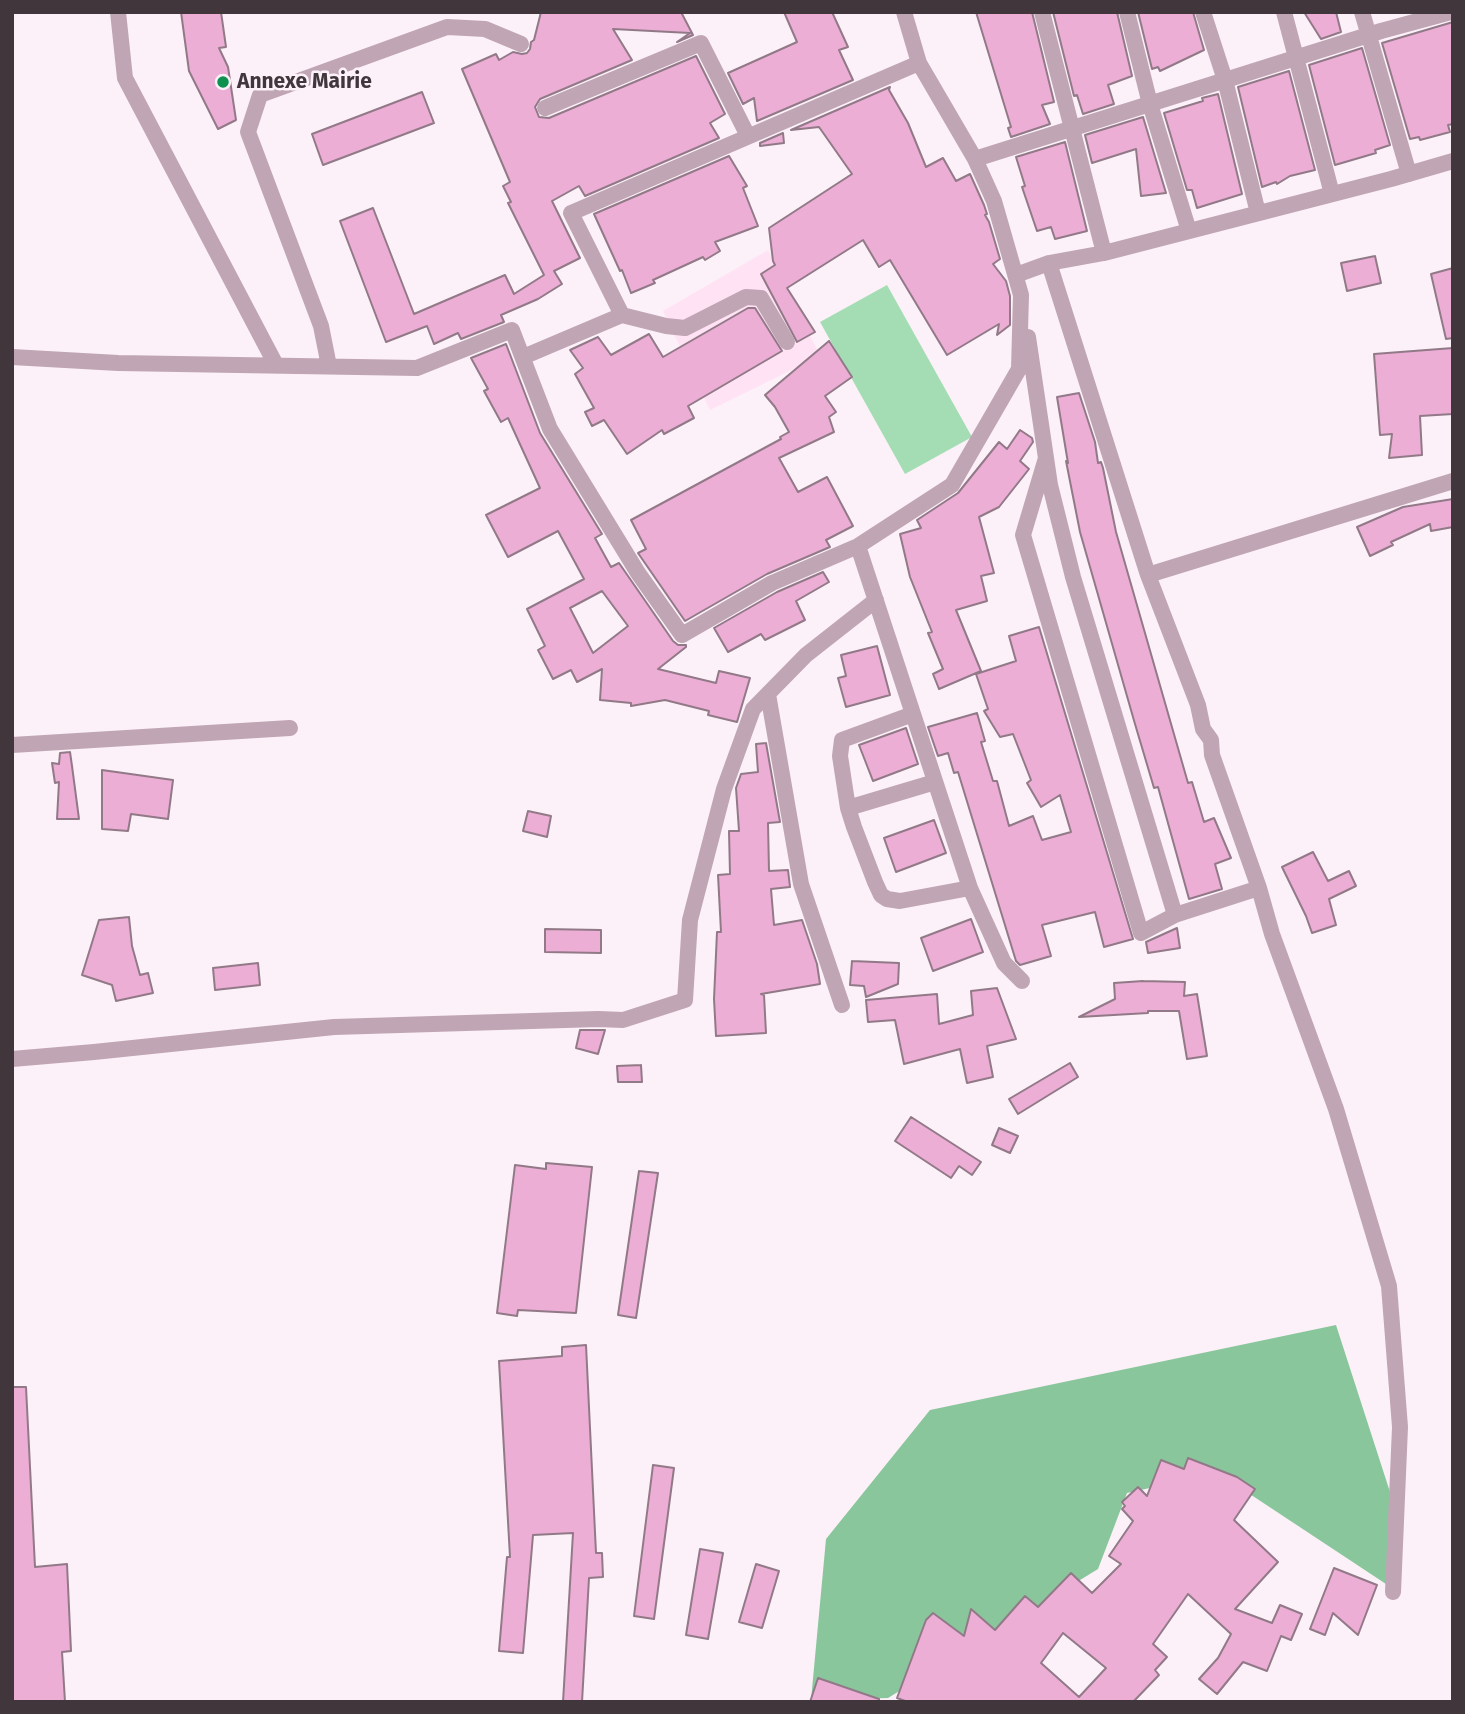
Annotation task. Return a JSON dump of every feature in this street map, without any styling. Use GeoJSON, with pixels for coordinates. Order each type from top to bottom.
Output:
{"type":"FeatureCollection","features":[{"type":"Feature","properties":{"kind":"street"},"geometry":{"type":"LineString","coordinates":[[118,12],[125,78],[276,365]]}},
{"type":"Feature","properties":{"kind":"street"},"geometry":{"type":"LineString","coordinates":[[1042,12],[1104,253]]}},
{"type":"Feature","properties":{"kind":"street"},"geometry":{"type":"LineString","coordinates":[[1127,12],[1150,104],[1189,231]]}},
{"type":"Feature","properties":{"kind":"street"},"geometry":{"type":"LineString","coordinates":[[1203,12],[1225,80],[1258,213]]}},
{"type":"Feature","properties":{"kind":"street"},"geometry":{"type":"LineString","coordinates":[[1284,12],[1332,194]]}},
{"type":"Feature","properties":{"kind":"street"},"geometry":{"type":"LineString","coordinates":[[1363,12],[1367,35],[1409,174]]}},
{"type":"Feature","properties":{"kind":"street"},"geometry":{"type":"LineString","coordinates":[[975,159],[1367,35],[1450,13],[1453,24]]}},
{"type":"Feature","properties":{"kind":"street"},"geometry":{"type":"LineString","coordinates":[[911,14],[919,63],[975,159],[995,201],[1021,295],[1050,485],[1073,577],[1175,915]]}},
{"type":"Feature","properties":{"kind":"street"},"geometry":{"type":"LineString","coordinates":[[329,366],[321,326],[248,132],[260,95],[447,27],[485,29],[521,44]]}},
{"type":"Feature","properties":{"kind":"street"},"geometry":{"type":"LineString","coordinates":[[545,108],[701,43],[748,136]]}},
{"type":"Feature","properties":{"kind":"street"},"geometry":{"type":"LineString","coordinates":[[622,315],[571,214],[919,63]]}},
{"type":"Feature","properties":{"kind":"street"},"geometry":{"type":"LineString","coordinates":[[1016,275],[1049,263],[1104,253],[1453,161]]}},
{"type":"Feature","properties":{"kind":"street"},"geometry":{"type":"LineString","coordinates":[[1049,263],[1148,575],[1198,705],[1203,729],[1211,740],[1212,755],[1259,888],[1272,934],[1336,1109],[1389,1286],[1400,1427],[1393,1592]]}},
{"type":"Feature","properties":{"kind":"street"},"geometry":{"type":"LineString","coordinates":[[12,357],[118,363],[416,368],[512,330],[550,429],[638,573],[682,635],[772,583],[858,546],[953,485],[1019,369],[1021,295]]}},
{"type":"Feature","properties":{"kind":"street"},"geometry":{"type":"LineString","coordinates":[[523,357],[622,315],[685,328],[746,298],[761,298],[787,342]]}},
{"type":"Feature","properties":{"kind":"street"},"geometry":{"type":"LineString","coordinates":[[1046,458],[1023,536],[1141,933],[1175,915],[1259,888]]}},
{"type":"Feature","properties":{"kind":"street"},"geometry":{"type":"LineString","coordinates":[[1148,575],[1453,481]]}},
{"type":"Feature","properties":{"kind":"street"},"geometry":{"type":"LineString","coordinates":[[858,546],[970,888],[1004,963],[1021,981]]}},
{"type":"Feature","properties":{"kind":"street"},"geometry":{"type":"LineString","coordinates":[[12,1059],[334,1027],[623,1020],[685,1000],[691,920],[724,789],[753,709],[806,655],[876,600]]}},
{"type":"Feature","properties":{"kind":"street"},"geometry":{"type":"LineString","coordinates":[[768,694],[801,884],[842,1005]]}},
{"type":"Feature","properties":{"kind":"street"},"geometry":{"type":"LineString","coordinates":[[913,714],[842,740],[840,757],[853,827],[881,895],[887,899],[900,901],[970,888]]}},
{"type":"Feature","properties":{"kind":"street"},"geometry":{"type":"LineString","coordinates":[[12,744],[290,728]]}},
{"type":"Feature","properties":{"kind":"street"},"geometry":{"type":"LineString","coordinates":[[848,808],[935,782]]}},
{"type":"Feature","properties":{"kind":"shaded area"},"geometry":{"type":"Polygon","coordinates":[[[768,250],[820,356],[710,410],[663,311],[768,250]]]}},
{"type":"Feature","properties":{"kind":"green space"},"geometry":{"type":"Polygon","coordinates":[[[887,285],[972,437],[905,474],[820,322],[887,285]]]}},
{"type":"Feature","properties":{"kind":"green space"},"geometry":{"type":"Polygon","coordinates":[[[1336,1325],[1390,1492],[1389,1586],[1218,1473],[1127,1493],[1098,1569],[888,1698],[811,1700],[826,1539],[930,1410],[1336,1325]]]}},
{"type":"Feature","properties":{"kind":"building"},"geometry":{"type":"Polygon","coordinates":[[[181,12],[221,12],[226,47],[219,48],[228,67],[236,120],[218,129],[189,71],[181,12]]]}},
{"type":"Feature","properties":{"kind":"building"},"geometry":{"type":"Polygon","coordinates":[[[541,12],[681,12],[693,35],[677,42],[690,33],[613,29],[632,60],[540,99],[535,107],[539,117],[549,118],[696,56],[725,114],[710,123],[719,138],[585,196],[579,186],[552,201],[580,258],[554,271],[562,284],[538,299],[501,315],[504,322],[461,339],[458,333],[434,344],[427,326],[386,342],[340,221],[373,208],[414,314],[505,275],[514,294],[544,275],[508,203],[511,202],[503,186],[510,182],[462,69],[496,54],[499,60],[513,52],[527,53],[534,40],[541,12]]]}},
{"type":"Feature","properties":{"kind":"building"},"geometry":{"type":"Polygon","coordinates":[[[784,12],[832,12],[848,47],[839,50],[853,80],[757,121],[754,98],[743,104],[728,73],[797,42],[784,12]]]}},
{"type":"Feature","properties":{"kind":"building"},"geometry":{"type":"Polygon","coordinates":[[[976,12],[1032,12],[1054,102],[1042,105],[1050,124],[1011,137],[1008,128],[1011,127],[976,12]]]}},
{"type":"Feature","properties":{"kind":"building"},"geometry":{"type":"Polygon","coordinates":[[[1053,12],[1117,12],[1132,76],[1108,85],[1114,104],[1083,114],[1077,95],[1074,96],[1053,12]]]}},
{"type":"Feature","properties":{"kind":"building"},"geometry":{"type":"Polygon","coordinates":[[[1138,12],[1193,12],[1204,50],[1160,71],[1158,67],[1152,69],[1138,12]]]}},
{"type":"Feature","properties":{"kind":"building"},"geometry":{"type":"Polygon","coordinates":[[[1304,12],[1336,12],[1341,32],[1321,39],[1304,12]]]}},
{"type":"Feature","properties":{"kind":"building"},"geometry":{"type":"Polygon","coordinates":[[[1453,22],[1453,124],[1448,125],[1450,132],[1420,140],[1419,137],[1410,139],[1382,43],[1453,22]]]}},
{"type":"Feature","properties":{"kind":"building"},"geometry":{"type":"Polygon","coordinates":[[[1362,48],[1390,145],[1375,150],[1376,153],[1335,165],[1309,65],[1362,48]]]}},
{"type":"Feature","properties":{"kind":"building"},"geometry":{"type":"Polygon","coordinates":[[[1289,71],[1315,170],[1262,187],[1238,87],[1289,71]]]}},
{"type":"Feature","properties":{"kind":"building"},"geometry":{"type":"Polygon","coordinates":[[[890,87],[889,90],[908,123],[926,167],[943,158],[956,181],[970,174],[984,205],[1000,259],[993,264],[1006,281],[1010,296],[1010,325],[997,335],[999,324],[947,355],[890,260],[879,267],[863,240],[787,288],[815,332],[797,342],[761,274],[775,265],[769,228],[852,174],[819,127],[791,130],[890,87]]]}},
{"type":"Feature","properties":{"kind":"building"},"geometry":{"type":"Polygon","coordinates":[[[422,92],[434,123],[323,165],[312,134],[422,92]]]}},
{"type":"Feature","properties":{"kind":"building"},"geometry":{"type":"Polygon","coordinates":[[[1218,94],[1242,194],[1197,208],[1192,190],[1187,190],[1164,113],[1218,94]]]}},
{"type":"Feature","properties":{"kind":"building"},"geometry":{"type":"Polygon","coordinates":[[[1143,117],[1166,193],[1141,196],[1136,149],[1092,163],[1085,135],[1143,117]]]}},
{"type":"Feature","properties":{"kind":"building"},"geometry":{"type":"Polygon","coordinates":[[[783,133],[784,143],[760,146],[760,143],[783,133]]]}},
{"type":"Feature","properties":{"kind":"building"},"geometry":{"type":"Polygon","coordinates":[[[1065,142],[1087,231],[1055,239],[1051,227],[1037,231],[1022,187],[1025,186],[1016,157],[1065,142]]]}},
{"type":"Feature","properties":{"kind":"building"},"geometry":{"type":"Polygon","coordinates":[[[729,156],[747,186],[743,188],[758,226],[715,242],[720,251],[705,260],[703,257],[653,280],[655,283],[631,293],[594,214],[729,156]]]}},
{"type":"Feature","properties":{"kind":"building"},"geometry":{"type":"Polygon","coordinates":[[[1375,256],[1381,283],[1347,291],[1341,263],[1375,256]]]}},
{"type":"Feature","properties":{"kind":"building"},"geometry":{"type":"Polygon","coordinates":[[[1453,268],[1453,338],[1446,339],[1431,274],[1453,268]]]}},
{"type":"Feature","properties":{"kind":"building"},"geometry":{"type":"Polygon","coordinates":[[[748,308],[755,308],[782,351],[688,406],[694,418],[664,434],[662,430],[627,454],[604,420],[592,426],[585,412],[594,408],[575,374],[583,368],[570,350],[598,337],[611,355],[649,334],[663,357],[748,308]]]}},
{"type":"Feature","properties":{"kind":"building"},"geometry":{"type":"Polygon","coordinates":[[[829,341],[852,377],[825,396],[836,412],[829,417],[834,432],[779,458],[798,492],[827,477],[853,526],[826,540],[830,547],[767,574],[685,621],[638,553],[646,549],[631,520],[781,439],[780,437],[789,432],[765,395],[829,341]]]}},
{"type":"Feature","properties":{"kind":"building"},"geometry":{"type":"Polygon","coordinates":[[[506,344],[540,433],[602,534],[595,538],[611,567],[619,563],[673,641],[678,645],[686,645],[658,669],[716,683],[719,671],[750,678],[737,722],[708,715],[709,711],[665,700],[631,706],[631,703],[600,700],[602,669],[577,682],[571,670],[553,679],[538,650],[545,646],[527,609],[584,579],[558,531],[508,557],[486,515],[540,488],[508,418],[501,422],[484,391],[488,389],[471,358],[506,344]],[[602,591],[570,608],[593,653],[628,626],[602,591]]]}},
{"type":"Feature","properties":{"kind":"building"},"geometry":{"type":"Polygon","coordinates":[[[1453,348],[1453,414],[1420,416],[1422,455],[1389,458],[1392,434],[1380,435],[1374,354],[1453,348]]]}},
{"type":"Feature","properties":{"kind":"building"},"geometry":{"type":"Polygon","coordinates":[[[1079,393],[1095,442],[1098,463],[1101,462],[1103,468],[1116,532],[1188,783],[1192,782],[1204,822],[1214,818],[1231,858],[1215,864],[1222,889],[1189,899],[1158,787],[1154,788],[1080,532],[1057,397],[1079,393]]]}},
{"type":"Feature","properties":{"kind":"building"},"geometry":{"type":"Polygon","coordinates":[[[1020,430],[1032,438],[1033,442],[1020,461],[1029,469],[999,507],[979,517],[994,573],[981,576],[987,601],[956,610],[981,671],[939,689],[933,674],[943,669],[928,633],[932,632],[910,577],[900,534],[921,528],[917,520],[958,493],[999,442],[1007,449],[1020,430]]]}},
{"type":"Feature","properties":{"kind":"building"},"geometry":{"type":"Polygon","coordinates":[[[1453,499],[1453,527],[1431,531],[1430,524],[1391,542],[1393,545],[1370,556],[1357,527],[1403,507],[1453,499]]]}},
{"type":"Feature","properties":{"kind":"building"},"geometry":{"type":"Polygon","coordinates":[[[823,572],[829,582],[796,601],[805,620],[765,640],[761,634],[728,652],[714,628],[777,592],[823,572]]]}},
{"type":"Feature","properties":{"kind":"building"},"geometry":{"type":"Polygon","coordinates":[[[1039,627],[1133,939],[1104,947],[1095,912],[1042,925],[1051,956],[1020,965],[1016,961],[958,772],[954,773],[948,753],[938,756],[928,727],[977,713],[985,741],[981,742],[993,781],[997,781],[1009,826],[1033,816],[1042,840],[1071,832],[1060,795],[1041,807],[1027,783],[1031,780],[1013,734],[1000,737],[984,711],[988,709],[976,674],[1016,661],[1009,636],[1039,627]]]}},
{"type":"Feature","properties":{"kind":"building"},"geometry":{"type":"Polygon","coordinates":[[[877,646],[890,695],[846,707],[838,678],[846,676],[841,655],[877,646]]]}},
{"type":"Feature","properties":{"kind":"building"},"geometry":{"type":"Polygon","coordinates":[[[906,728],[918,764],[873,781],[859,745],[906,728]]]}},
{"type":"Feature","properties":{"kind":"building"},"geometry":{"type":"Polygon","coordinates":[[[766,743],[780,822],[768,823],[769,871],[788,870],[790,887],[771,889],[774,925],[802,920],[817,964],[820,984],[761,994],[764,995],[766,1033],[716,1036],[714,999],[717,932],[721,932],[718,875],[730,874],[729,831],[739,831],[736,788],[741,774],[758,772],[756,744],[766,743]]]}},
{"type":"Feature","properties":{"kind":"building"},"geometry":{"type":"Polygon","coordinates":[[[70,752],[79,819],[57,819],[59,782],[55,783],[52,763],[59,764],[60,753],[70,752]]]}},
{"type":"Feature","properties":{"kind":"building"},"geometry":{"type":"Polygon","coordinates":[[[102,770],[173,780],[168,819],[131,814],[128,831],[102,829],[102,770]]]}},
{"type":"Feature","properties":{"kind":"building"},"geometry":{"type":"Polygon","coordinates":[[[528,811],[551,816],[547,837],[523,831],[528,811]]]}},
{"type":"Feature","properties":{"kind":"building"},"geometry":{"type":"Polygon","coordinates":[[[934,820],[946,853],[896,872],[884,838],[934,820]]]}},
{"type":"Feature","properties":{"kind":"building"},"geometry":{"type":"Polygon","coordinates":[[[1313,852],[1328,881],[1349,871],[1356,886],[1329,899],[1336,925],[1312,933],[1282,867],[1313,852]]]}},
{"type":"Feature","properties":{"kind":"building"},"geometry":{"type":"Polygon","coordinates":[[[129,917],[132,946],[140,975],[148,973],[153,993],[116,1001],[112,985],[82,975],[99,920],[129,917]]]}},
{"type":"Feature","properties":{"kind":"building"},"geometry":{"type":"Polygon","coordinates":[[[971,919],[983,952],[933,971],[921,938],[971,919]]]}},
{"type":"Feature","properties":{"kind":"building"},"geometry":{"type":"Polygon","coordinates":[[[1177,928],[1180,948],[1148,953],[1146,942],[1177,928]]]}},
{"type":"Feature","properties":{"kind":"building"},"geometry":{"type":"Polygon","coordinates":[[[545,929],[601,930],[601,953],[545,952],[545,929]]]}},
{"type":"Feature","properties":{"kind":"building"},"geometry":{"type":"Polygon","coordinates":[[[852,961],[899,963],[898,984],[866,997],[864,986],[850,985],[852,961]]]}},
{"type":"Feature","properties":{"kind":"building"},"geometry":{"type":"Polygon","coordinates":[[[258,963],[260,985],[215,990],[213,968],[258,963]]]}},
{"type":"Feature","properties":{"kind":"building"},"geometry":{"type":"Polygon","coordinates":[[[1185,982],[1184,996],[1197,994],[1207,1056],[1187,1059],[1179,1011],[1079,1017],[1115,999],[1114,983],[1185,982]]]}},
{"type":"Feature","properties":{"kind":"building"},"geometry":{"type":"Polygon","coordinates":[[[997,988],[1016,1039],[987,1046],[993,1077],[967,1083],[960,1049],[904,1064],[895,1020],[868,1022],[866,1000],[937,994],[939,1024],[973,1015],[971,991],[997,988]]]}},
{"type":"Feature","properties":{"kind":"building"},"geometry":{"type":"Polygon","coordinates":[[[580,1030],[605,1030],[598,1054],[576,1048],[580,1030]]]}},
{"type":"Feature","properties":{"kind":"building"},"geometry":{"type":"Polygon","coordinates":[[[1070,1063],[1078,1077],[1018,1114],[1009,1099],[1070,1063]]]}},
{"type":"Feature","properties":{"kind":"building"},"geometry":{"type":"Polygon","coordinates":[[[641,1065],[642,1082],[618,1082],[617,1066],[641,1065]]]}},
{"type":"Feature","properties":{"kind":"building"},"geometry":{"type":"Polygon","coordinates":[[[911,1117],[981,1162],[972,1175],[959,1166],[951,1178],[895,1141],[911,1117]]]}},
{"type":"Feature","properties":{"kind":"building"},"geometry":{"type":"Polygon","coordinates":[[[999,1128],[1018,1136],[1010,1153],[992,1145],[999,1128]]]}},
{"type":"Feature","properties":{"kind":"building"},"geometry":{"type":"Polygon","coordinates":[[[546,1163],[592,1167],[576,1313],[518,1310],[517,1316],[497,1313],[515,1165],[546,1169],[546,1163]]]}},
{"type":"Feature","properties":{"kind":"building"},"geometry":{"type":"Polygon","coordinates":[[[639,1171],[658,1173],[636,1318],[618,1315],[639,1171]]]}},
{"type":"Feature","properties":{"kind":"building"},"geometry":{"type":"Polygon","coordinates":[[[586,1345],[596,1553],[602,1553],[603,1577],[589,1578],[582,1702],[563,1702],[573,1533],[533,1535],[523,1653],[499,1651],[507,1557],[510,1557],[499,1361],[562,1356],[562,1347],[586,1345]]]}},
{"type":"Feature","properties":{"kind":"building"},"geometry":{"type":"Polygon","coordinates":[[[12,1387],[26,1387],[35,1567],[67,1564],[71,1651],[62,1652],[65,1702],[13,1702],[12,1387]]]}},
{"type":"Feature","properties":{"kind":"building"},"geometry":{"type":"Polygon","coordinates":[[[1188,1458],[1237,1477],[1255,1489],[1234,1520],[1278,1562],[1235,1609],[1272,1623],[1280,1605],[1302,1614],[1291,1640],[1281,1636],[1267,1671],[1243,1662],[1217,1694],[1199,1679],[1218,1658],[1231,1634],[1188,1594],[1153,1644],[1167,1657],[1155,1670],[1159,1675],[1133,1702],[908,1702],[897,1698],[926,1620],[933,1613],[964,1636],[971,1609],[995,1630],[1025,1596],[1038,1607],[1071,1573],[1092,1593],[1121,1564],[1109,1556],[1133,1521],[1122,1509],[1125,1506],[1122,1502],[1138,1487],[1147,1496],[1161,1460],[1184,1469],[1188,1458]],[[1063,1633],[1041,1663],[1079,1697],[1106,1668],[1063,1633]]]}},
{"type":"Feature","properties":{"kind":"building"},"geometry":{"type":"Polygon","coordinates":[[[653,1465],[674,1468],[654,1619],[634,1616],[653,1465]]]}},
{"type":"Feature","properties":{"kind":"building"},"geometry":{"type":"Polygon","coordinates":[[[700,1549],[723,1553],[708,1639],[686,1635],[700,1549]]]}},
{"type":"Feature","properties":{"kind":"building"},"geometry":{"type":"Polygon","coordinates":[[[756,1564],[779,1571],[762,1628],[739,1622],[756,1564]]]}},
{"type":"Feature","properties":{"kind":"building"},"geometry":{"type":"Polygon","coordinates":[[[1334,1568],[1377,1585],[1358,1635],[1333,1613],[1325,1635],[1310,1629],[1334,1568]]]}},
{"type":"Feature","properties":{"kind":"building"},"geometry":{"type":"Polygon","coordinates":[[[818,1678],[879,1699],[879,1702],[810,1702],[818,1678]]]}},
{"type":"Feature","properties":{"kind":"place","name":"Annexe Mairie"},"geometry":{"type":"Point","coordinates":[223,82]}}]}
